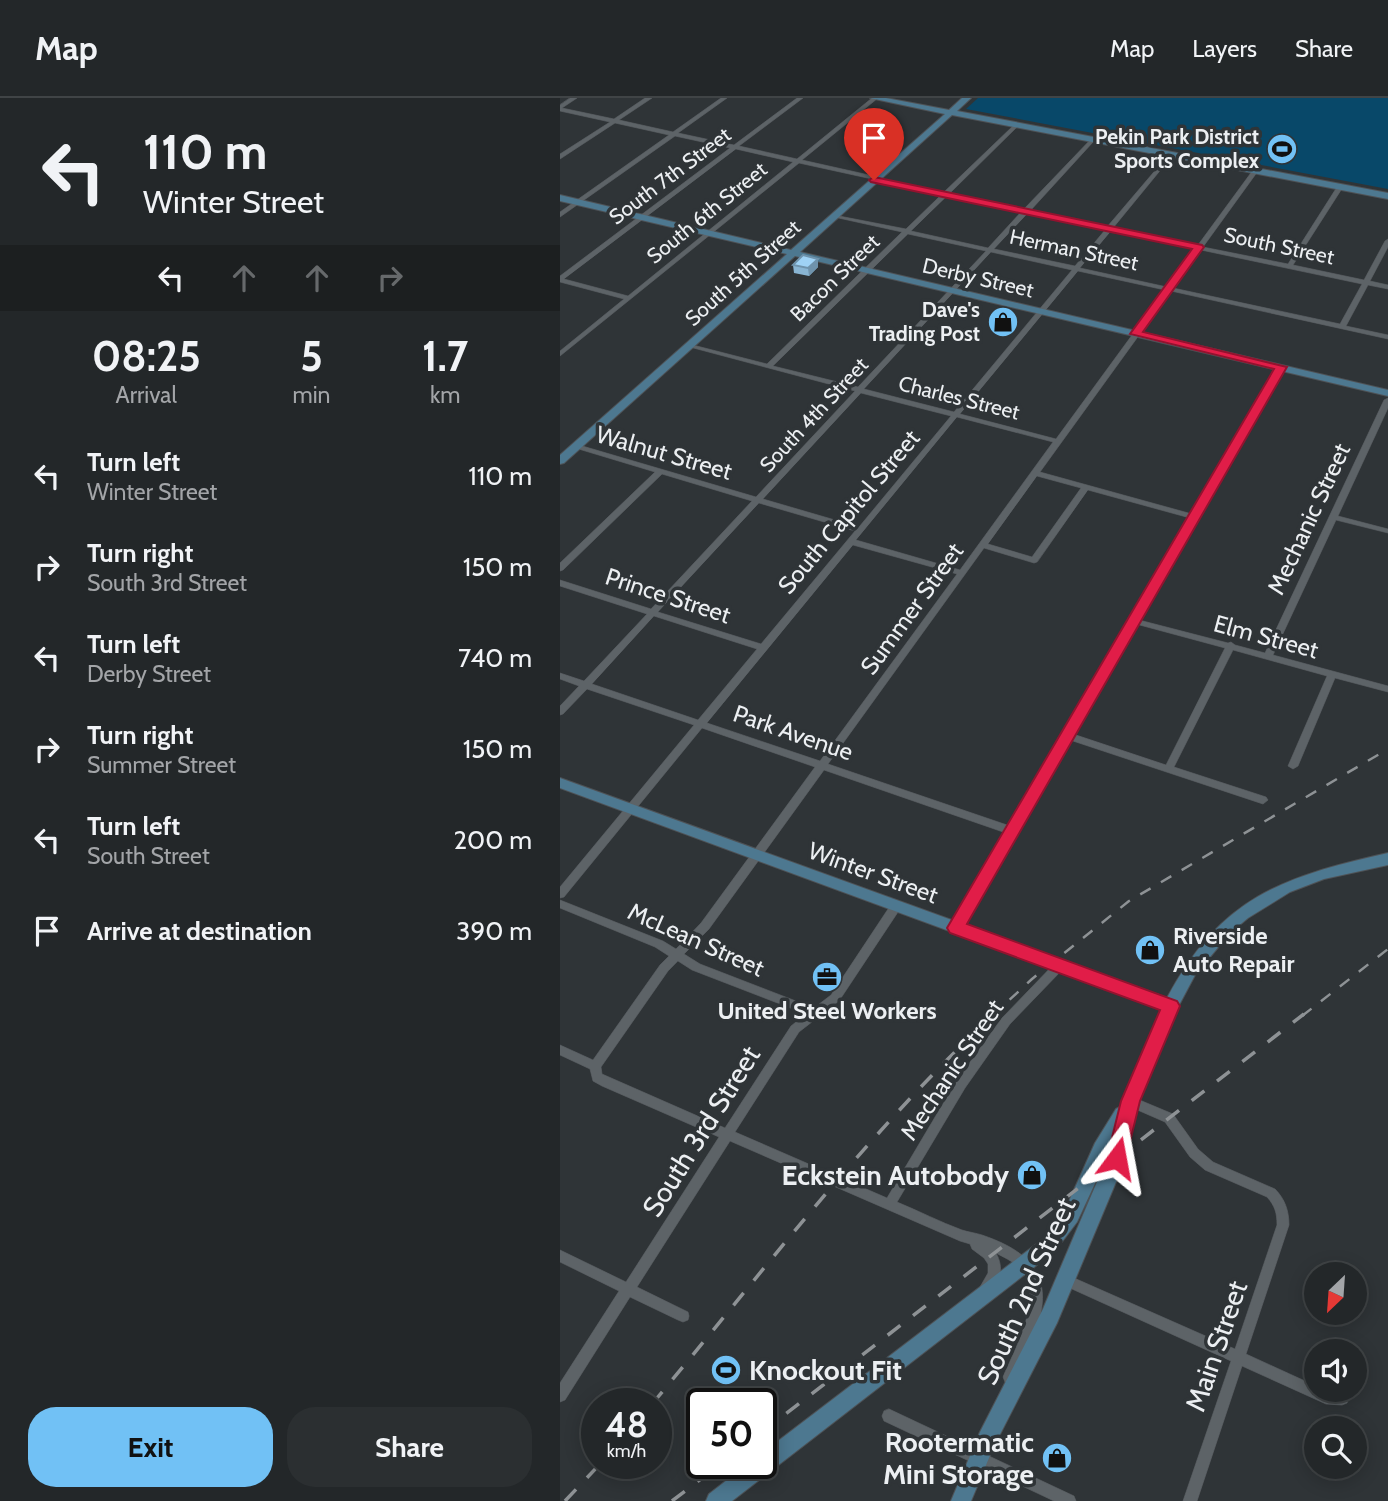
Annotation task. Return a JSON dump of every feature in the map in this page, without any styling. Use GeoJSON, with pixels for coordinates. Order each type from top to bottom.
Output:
{"type":"FeatureCollection","features":[{"type":"Feature","properties":{"kind":"street"},"geometry":{"type":"LineString","coordinates":[[560,108],[574,98]]}},
{"type":"Feature","properties":{"kind":"street"},"geometry":{"type":"LineString","coordinates":[[560,157],[649,98]]}},
{"type":"Feature","properties":{"kind":"street"},"geometry":{"type":"LineString","coordinates":[[560,215],[724,98]]}},
{"type":"Feature","properties":{"kind":"street","name":"South 7th Street"},"geometry":{"type":"LineString","coordinates":[[560,280],[800,98]]}},
{"type":"Feature","properties":{"kind":"street"},"geometry":{"type":"LineString","coordinates":[[875,98],[1388,196]]}},
{"type":"Feature","properties":{"kind":"street","name":"South 6th Street"},"geometry":{"type":"LineString","coordinates":[[560,354],[875,98]]}},
{"type":"Feature","properties":{"kind":"street","name":"South 5th Street"},"geometry":{"type":"LineString","coordinates":[[560,461],[967,98]]}},
{"type":"Feature","properties":{"kind":"street","name":"South Street"},"geometry":{"type":"LineString","coordinates":[[560,108],[944,195],[1388,287]]}},
{"type":"Feature","properties":{"kind":"street","name":"Bacon Street"},"geometry":{"type":"LineString","coordinates":[[769,366],[1015,125]]}},
{"type":"Feature","properties":{"kind":"street","name":"South 4th Street"},"geometry":{"type":"LineString","coordinates":[[560,712],[1092,140]]}},
{"type":"Feature","properties":{"kind":"street","name":"South Capitol Street"},"geometry":{"type":"LineString","coordinates":[[560,894],[1170,155]]}},
{"type":"Feature","properties":{"kind":"street","name":"Summer Street"},"geometry":{"type":"LineString","coordinates":[[595,1066],[664,968],[679,956],[705,926],[1167,288],[1255,171]]}},
{"type":"Feature","properties":{"kind":"street"},"geometry":{"type":"LineString","coordinates":[[1289,267],[1340,187]]}},
{"type":"Feature","properties":{"kind":"street","name":"Derby Street"},"geometry":{"type":"LineString","coordinates":[[560,198],[1388,393]]}},
{"type":"Feature","properties":{"kind":"street","name":"Herman Street"},"geometry":{"type":"LineString","coordinates":[[836,216],[1388,337]]}},
{"type":"Feature","properties":{"kind":"street"},"geometry":{"type":"LineString","coordinates":[[1342,327],[1388,241]]}},
{"type":"Feature","properties":{"kind":"street"},"geometry":{"type":"LineString","coordinates":[[560,280],[629,298]]}},
{"type":"Feature","properties":{"kind":"street","name":"Charles Street"},"geometry":{"type":"LineString","coordinates":[[690,346],[1058,441]]}},
{"type":"Feature","properties":{"kind":"street"},"geometry":{"type":"LineString","coordinates":[[956,928],[1281,367]]}},
{"type":"Feature","properties":{"kind":"street","name":"Mechanic Street"},"geometry":{"type":"LineString","coordinates":[[1268,656],[1388,400]]}},
{"type":"Feature","properties":{"kind":"street","name":"Walnut Street"},"geometry":{"type":"LineString","coordinates":[[576,447],[862,530]]}},
{"type":"Feature","properties":{"kind":"street"},"geometry":{"type":"LineString","coordinates":[[560,568],[660,472]]}},
{"type":"Feature","properties":{"kind":"street"},"geometry":{"type":"LineString","coordinates":[[1034,473],[1195,517]]}},
{"type":"Feature","properties":{"kind":"street"},"geometry":{"type":"LineString","coordinates":[[982,545],[1034,559],[1086,488]]}},
{"type":"Feature","properties":{"kind":"street"},"geometry":{"type":"LineString","coordinates":[[1332,517],[1388,531]]}},
{"type":"Feature","properties":{"kind":"street"},"geometry":{"type":"LineString","coordinates":[[853,542],[962,573]]}},
{"type":"Feature","properties":{"kind":"street","name":"Prince Street"},"geometry":{"type":"LineString","coordinates":[[560,583],[763,648]]}},
{"type":"Feature","properties":{"kind":"street","name":"Elm Street"},"geometry":{"type":"LineString","coordinates":[[1134,621],[1231,645],[1388,690]]}},
{"type":"Feature","properties":{"kind":"street"},"geometry":{"type":"LineString","coordinates":[[1169,768],[1231,645]]}},
{"type":"Feature","properties":{"kind":"street"},"geometry":{"type":"LineString","coordinates":[[1293,766],[1332,674]]}},
{"type":"Feature","properties":{"kind":"street","name":"Park Avenue"},"geometry":{"type":"LineString","coordinates":[[560,676],[1012,831]]}},
{"type":"Feature","properties":{"kind":"street"},"geometry":{"type":"LineString","coordinates":[[1068,736],[1263,800]]}},
{"type":"Feature","properties":{"kind":"street","name":"Winter Street"},"geometry":{"type":"LineString","coordinates":[[560,783],[1171,1006]]}},
{"type":"Feature","properties":{"kind":"street","name":"South 2nd Street"},"geometry":{"type":"LineString","coordinates":[[961,1501],[1065,1280],[1117,1158],[1130,1101],[1171,1006],[1200,956],[1242,914],[1303,880],[1388,859]]}},
{"type":"Feature","properties":{"kind":"street","name":"McLean Street"},"geometry":{"type":"LineString","coordinates":[[560,904],[659,944],[696,967],[814,1013]]}},
{"type":"Feature","properties":{"kind":"street","name":"South 3rd Street"},"geometry":{"type":"LineString","coordinates":[[560,1395],[795,1029],[835,998],[896,905]]}},
{"type":"Feature","properties":{"kind":"street","name":"Mechanic Street"},"geometry":{"type":"LineString","coordinates":[[889,1205],[961,1084],[1006,1021],[1059,966]]}},
{"type":"Feature","properties":{"kind":"street"},"geometry":{"type":"LineString","coordinates":[[560,1051],[595,1066],[597,1077],[606,1082],[964,1237],[1001,1249],[1026,1264],[1036,1278],[1037,1305],[988,1439]]}},
{"type":"Feature","properties":{"kind":"street"},"geometry":{"type":"LineString","coordinates":[[716,1501],[1026,1264],[1055,1238],[1071,1216],[1101,1149],[1130,1101]]}},
{"type":"Feature","properties":{"kind":"street","name":"Main Street"},"geometry":{"type":"LineString","coordinates":[[1130,1101],[1169,1118],[1194,1153],[1209,1166],[1267,1191],[1282,1207],[1283,1225],[1190,1501]]}},
{"type":"Feature","properties":{"kind":"street"},"geometry":{"type":"LineString","coordinates":[[964,1237],[993,1256],[996,1262],[992,1280],[966,1310]]}},
{"type":"Feature","properties":{"kind":"street"},"geometry":{"type":"LineString","coordinates":[[560,1256],[683,1316]]}},
{"type":"Feature","properties":{"kind":"street"},"geometry":{"type":"LineString","coordinates":[[1065,1280],[1304,1387]]}},
{"type":"Feature","properties":{"kind":"street"},"geometry":{"type":"LineString","coordinates":[[888,1416],[1069,1501]]}},
{"type":"Feature","properties":{"kind":"shaded area","name":"Pekin Park District Sports Complex"},"geometry":{"type":"Polygon","coordinates":[[[978,98],[1388,98],[1388,189],[966,109],[978,98]]]}},
{"type":"Feature","properties":{"kind":"building"},"geometry":{"type":"Polygon","coordinates":[[[803,255],[818,259],[808,268],[793,265],[803,255]]]}},
{"type":"Feature","properties":{"kind":"railway"},"geometry":{"type":"LineString","coordinates":[[992,1016],[1032,979],[1129,901],[1388,749]]}},
{"type":"Feature","properties":{"kind":"railway"},"geometry":{"type":"LineString","coordinates":[[1302,1016],[1388,949]]}},
{"type":"Feature","properties":{"kind":"railway"},"geometry":{"type":"LineString","coordinates":[[665,1388],[860,1154],[903,1106],[994,1014]]}},
{"type":"Feature","properties":{"kind":"railway"},"geometry":{"type":"LineString","coordinates":[[777,1421],[1304,1014]]}},
{"type":"Feature","properties":{"kind":"railway"},"geometry":{"type":"LineString","coordinates":[[565,1501],[586,1479]]}},
{"type":"Feature","properties":{"kind":"railway"},"geometry":{"type":"LineString","coordinates":[[672,1501],[701,1479]]}},
{"type":"Feature","properties":{"kind":"place","name":"Pekin Park District Sports Complex"},"geometry":{"type":"Point","coordinates":[1282,149]}},
{"type":"Feature","properties":{"kind":"place","name":"Dave's Trading Post"},"geometry":{"type":"Point","coordinates":[1003,322]}},
{"type":"Feature","properties":{"kind":"place","name":"Riverside Auto Repair"},"geometry":{"type":"Point","coordinates":[1150,950]}},
{"type":"Feature","properties":{"kind":"place","name":"United Steel Workers"},"geometry":{"type":"Point","coordinates":[827,977]}},
{"type":"Feature","properties":{"kind":"place","name":"Eckstein Autobody"},"geometry":{"type":"Point","coordinates":[1032,1175]}},
{"type":"Feature","properties":{"kind":"place","name":"Knockout Fit"},"geometry":{"type":"Point","coordinates":[726,1370]}},
{"type":"Feature","properties":{"kind":"place","name":"Rootermatic Mini Storage"},"geometry":{"type":"Point","coordinates":[1057,1458]}},
{"type":"Feature","properties":{"kind":"route"},"geometry":{"type":"LineString","coordinates":[[874,180],[1198,247],[1136,334],[1281,367],[956,928],[1171,1006],[1130,1101],[1117,1158]]}}]}
